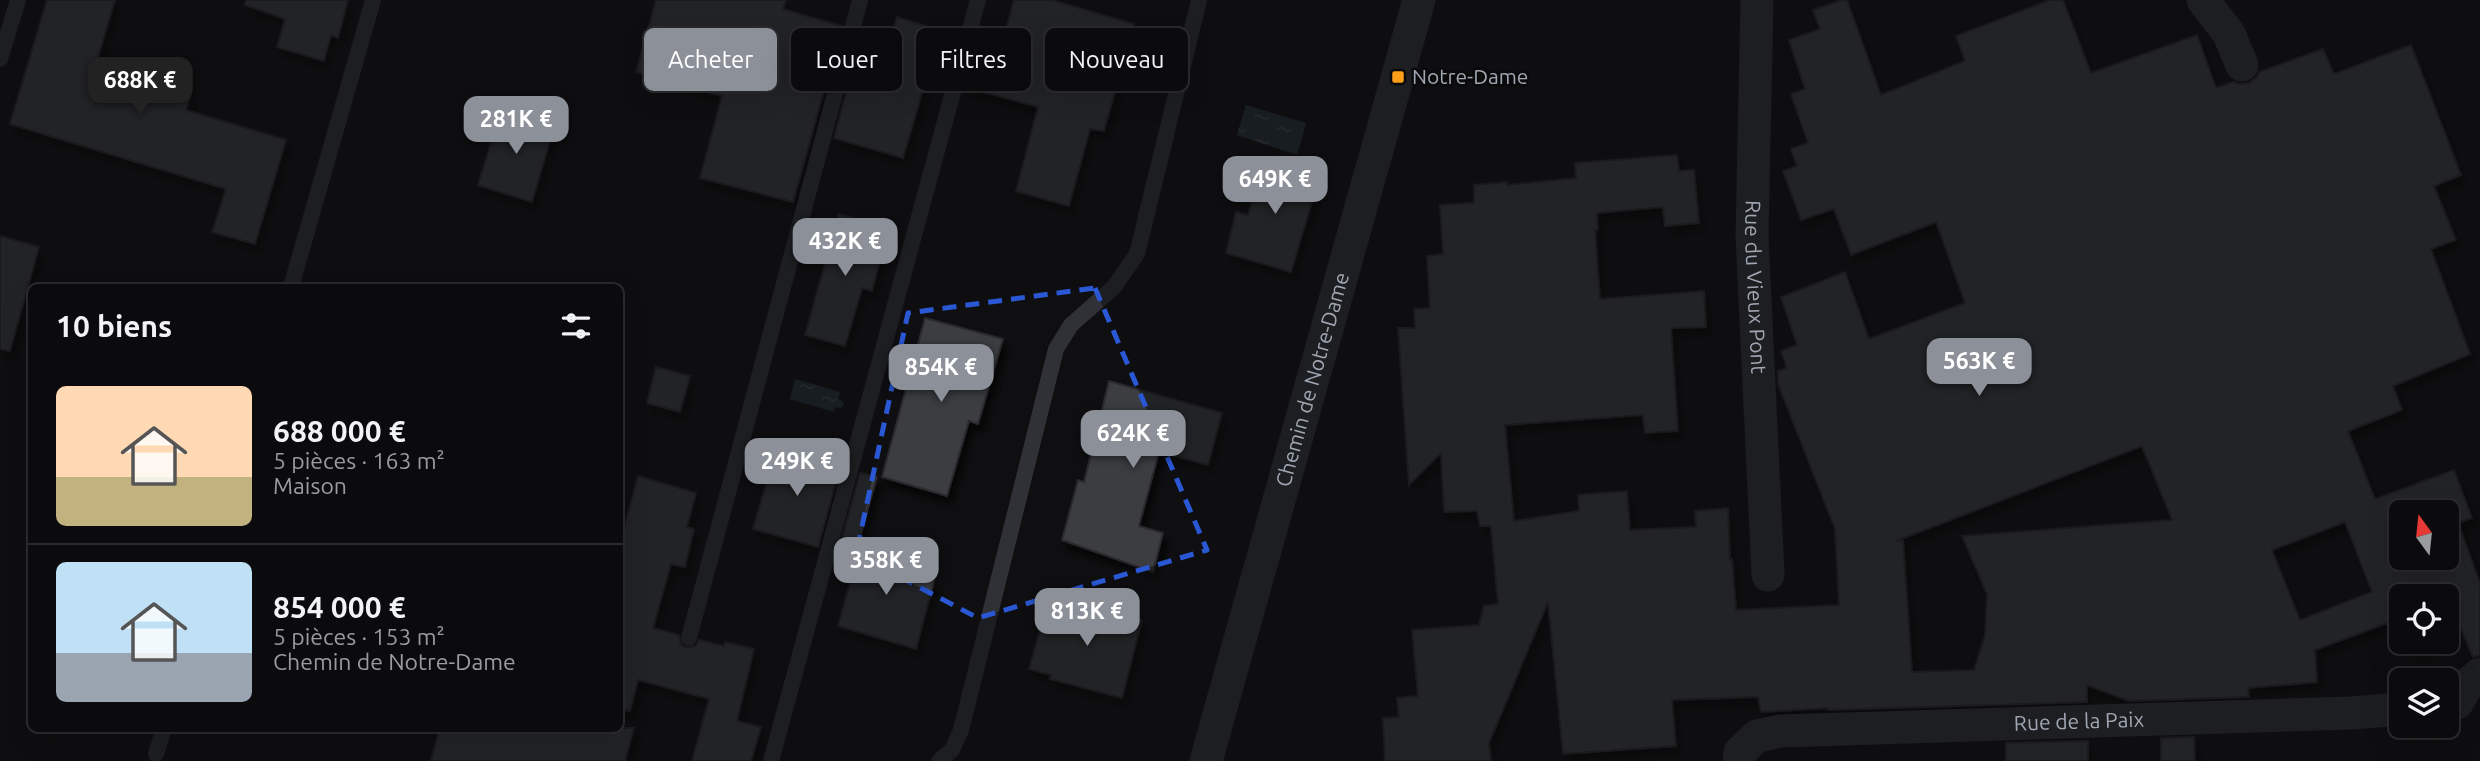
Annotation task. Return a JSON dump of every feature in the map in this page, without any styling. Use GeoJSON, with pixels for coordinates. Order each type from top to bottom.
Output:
{"type":"FeatureCollection","features":[{"type":"Feature","properties":{"kind":"street","name":"Chemin de Notre-Dame"},"geometry":{"type":"LineString","coordinates":[[1206,761],[1419,0]]}},
{"type":"Feature","properties":{"kind":"street","name":"Rue du Vieux Pont"},"geometry":{"type":"LineString","coordinates":[[1757,0],[1752,236],[1768,575]]}},
{"type":"Feature","properties":{"kind":"street"},"geometry":{"type":"LineString","coordinates":[[2203,0],[2229,34],[2242,65]]}},
{"type":"Feature","properties":{"kind":"street"},"geometry":{"type":"LineString","coordinates":[[2459,695],[2480,674]]}},
{"type":"Feature","properties":{"kind":"street","name":"Rue de la Paix"},"geometry":{"type":"LineString","coordinates":[[1748,748],[1781,731],[2338,714],[2389,710]]}},
{"type":"Feature","properties":{"kind":"lane"},"geometry":{"type":"LineString","coordinates":[[0,59],[18,0]]}},
{"type":"Feature","properties":{"kind":"lane"},"geometry":{"type":"LineString","coordinates":[[291,284],[373,0]]}},
{"type":"Feature","properties":{"kind":"lane"},"geometry":{"type":"LineString","coordinates":[[689,638],[860,0]]}},
{"type":"Feature","properties":{"kind":"lane"},"geometry":{"type":"LineString","coordinates":[[771,761],[978,0]]}},
{"type":"Feature","properties":{"kind":"lane"},"geometry":{"type":"LineString","coordinates":[[939,761],[951,750],[961,730],[1056,349],[1071,325],[1114,287],[1137,254],[1199,0]]}},
{"type":"Feature","properties":{"kind":"lane"},"geometry":{"type":"LineString","coordinates":[[156,754],[163,732]]}},
{"type":"Feature","properties":{"kind":"highlighted area"},"geometry":{"type":"Polygon","coordinates":[[[1095,288],[1207,550],[978,618],[856,554],[908,313],[1095,288]]]}},
{"type":"Feature","properties":{"kind":"water"},"geometry":{"type":"Polygon","coordinates":[[[1246,105],[1306,123],[1297,155],[1237,135],[1246,105]]]}},
{"type":"Feature","properties":{"kind":"water"},"geometry":{"type":"Polygon","coordinates":[[[795,379],[840,392],[838,399],[844,404],[841,408],[835,407],[834,412],[790,399],[795,379]]]}},
{"type":"Feature","properties":{"kind":"building"},"geometry":{"type":"Polygon","coordinates":[[[47,0],[115,0],[96,64],[191,94],[186,110],[286,140],[255,244],[212,232],[226,189],[10,124],[47,0]]]}},
{"type":"Feature","properties":{"kind":"building"},"geometry":{"type":"Polygon","coordinates":[[[246,0],[348,0],[338,38],[331,35],[324,61],[277,47],[285,19],[245,5],[246,0]]]}},
{"type":"Feature","properties":{"kind":"building"},"geometry":{"type":"Polygon","coordinates":[[[656,0],[786,0],[783,9],[842,26],[791,28],[791,91],[824,91],[793,202],[700,178],[722,96],[704,91],[777,91],[777,28],[648,28],[656,0]]]}},
{"type":"Feature","properties":{"kind":"building"},"geometry":{"type":"Polygon","coordinates":[[[1014,0],[1052,0],[1134,24],[1133,28],[1045,28],[1045,91],[1115,91],[1104,131],[1090,129],[1069,206],[1016,191],[1038,107],[980,91],[1031,91],[1031,28],[1006,28],[1014,0]]]}},
{"type":"Feature","properties":{"kind":"building"},"geometry":{"type":"Polygon","coordinates":[[[1847,0],[1881,95],[1965,61],[1956,36],[2050,0],[2063,0],[2091,73],[2197,35],[2216,88],[2233,82],[2249,83],[2259,72],[2323,49],[2334,74],[2411,45],[2461,175],[2434,186],[2456,240],[2431,249],[2470,354],[2393,386],[2402,410],[2348,431],[2375,499],[2454,470],[2472,518],[2459,523],[2459,500],[2389,500],[2389,570],[2459,570],[2459,526],[2480,583],[2480,655],[2473,657],[2459,624],[2459,584],[2389,584],[2389,622],[2315,650],[2317,682],[2248,688],[2249,697],[2129,701],[2087,685],[2087,702],[1761,712],[1758,697],[1672,700],[1676,746],[1563,754],[1548,602],[1489,743],[1491,761],[1385,761],[1383,718],[1399,717],[1397,698],[1418,696],[1412,630],[1479,625],[1484,606],[1498,604],[1491,526],[1480,526],[1477,511],[1444,512],[1441,453],[1409,485],[1398,328],[1415,328],[1414,309],[1430,308],[1427,256],[1443,254],[1440,205],[1474,203],[1474,185],[1507,182],[1507,185],[1576,178],[1575,163],[1677,155],[1679,171],[1694,170],[1699,223],[1665,226],[1663,207],[1597,213],[1598,230],[1595,230],[1600,299],[1704,291],[1706,327],[1671,328],[1678,431],[1645,433],[1643,415],[1505,425],[1514,521],[1579,511],[1578,495],[1627,491],[1630,530],[1696,527],[1695,511],[1728,508],[1736,610],[1839,605],[1835,529],[1778,384],[1778,371],[1787,368],[1781,351],[1797,345],[1781,297],[1845,272],[1869,339],[1965,303],[1936,222],[1851,255],[1834,209],[1801,220],[1783,171],[1797,166],[1791,149],[1808,143],[1791,94],[1805,89],[1789,40],[1820,29],[1813,10],[1847,0]],[[2142,446],[1896,541],[1903,540],[1912,672],[1974,670],[1985,636],[1987,594],[1962,536],[2172,520],[2142,446]],[[2345,522],[2272,550],[2300,620],[2372,592],[2345,522]]]}},
{"type":"Feature","properties":{"kind":"building"},"geometry":{"type":"Polygon","coordinates":[[[897,17],[932,28],[916,28],[916,91],[923,91],[903,158],[834,138],[846,91],[902,91],[902,28],[894,28],[897,17]]]}},
{"type":"Feature","properties":{"kind":"building"},"geometry":{"type":"Polygon","coordinates":[[[644,43],[644,74],[636,72],[644,43]]]}},
{"type":"Feature","properties":{"kind":"building"},"geometry":{"type":"Polygon","coordinates":[[[501,110],[554,127],[532,202],[478,185],[501,110]]]}},
{"type":"Feature","properties":{"kind":"building"},"geometry":{"type":"Polygon","coordinates":[[[1274,156],[1317,167],[1310,192],[1314,195],[1291,272],[1226,253],[1236,212],[1248,215],[1259,178],[1268,180],[1274,156]]]}},
{"type":"Feature","properties":{"kind":"building"},"geometry":{"type":"Polygon","coordinates":[[[839,214],[885,227],[879,249],[883,250],[872,291],[862,288],[845,346],[805,335],[839,214]]]}},
{"type":"Feature","properties":{"kind":"building"},"geometry":{"type":"Polygon","coordinates":[[[0,236],[39,247],[10,351],[0,349],[0,236]]]}},
{"type":"Feature","properties":{"kind":"building"},"geometry":{"type":"Polygon","coordinates":[[[925,318],[1003,339],[978,424],[969,421],[947,496],[882,477],[925,318]]]}},
{"type":"Feature","properties":{"kind":"building"},"geometry":{"type":"Polygon","coordinates":[[[656,367],[690,376],[680,412],[647,403],[656,367]]]}},
{"type":"Feature","properties":{"kind":"building"},"geometry":{"type":"Polygon","coordinates":[[[1109,381],[1222,413],[1208,465],[1159,452],[1139,526],[1163,533],[1153,572],[1062,540],[1078,480],[1084,482],[1109,381]]]}},
{"type":"Feature","properties":{"kind":"building"},"geometry":{"type":"Polygon","coordinates":[[[776,450],[840,467],[818,547],[753,529],[776,450]]]}},
{"type":"Feature","properties":{"kind":"building"},"geometry":{"type":"Polygon","coordinates":[[[860,473],[877,477],[854,557],[838,553],[860,473]]]}},
{"type":"Feature","properties":{"kind":"building"},"geometry":{"type":"Polygon","coordinates":[[[638,476],[696,493],[687,527],[694,529],[685,567],[671,564],[653,628],[679,635],[681,645],[687,648],[696,646],[699,640],[724,646],[725,642],[754,649],[737,721],[761,727],[751,761],[692,761],[709,699],[638,680],[630,711],[623,710],[623,533],[638,476]]]}},
{"type":"Feature","properties":{"kind":"building"},"geometry":{"type":"Polygon","coordinates":[[[862,540],[913,555],[907,574],[934,581],[916,649],[838,626],[862,540]]]}},
{"type":"Feature","properties":{"kind":"building"},"geometry":{"type":"Polygon","coordinates":[[[1074,601],[1142,620],[1122,698],[1050,679],[1051,675],[1029,669],[1046,609],[1070,616],[1074,601]]]}},
{"type":"Feature","properties":{"kind":"building"},"geometry":{"type":"Polygon","coordinates":[[[623,728],[634,728],[625,761],[431,761],[439,732],[623,732],[623,728]]]}},
{"type":"Feature","properties":{"kind":"building"},"geometry":{"type":"Polygon","coordinates":[[[2194,737],[2195,761],[2161,761],[2161,738],[2194,737]]]}},
{"type":"Feature","properties":{"kind":"building"},"geometry":{"type":"Polygon","coordinates":[[[2088,741],[2088,761],[2006,761],[2006,743],[2088,741]]]}},
{"type":"Feature","properties":{"kind":"place","name":"Notre-Dame"},"geometry":{"type":"Point","coordinates":[1398,77]}}]}
